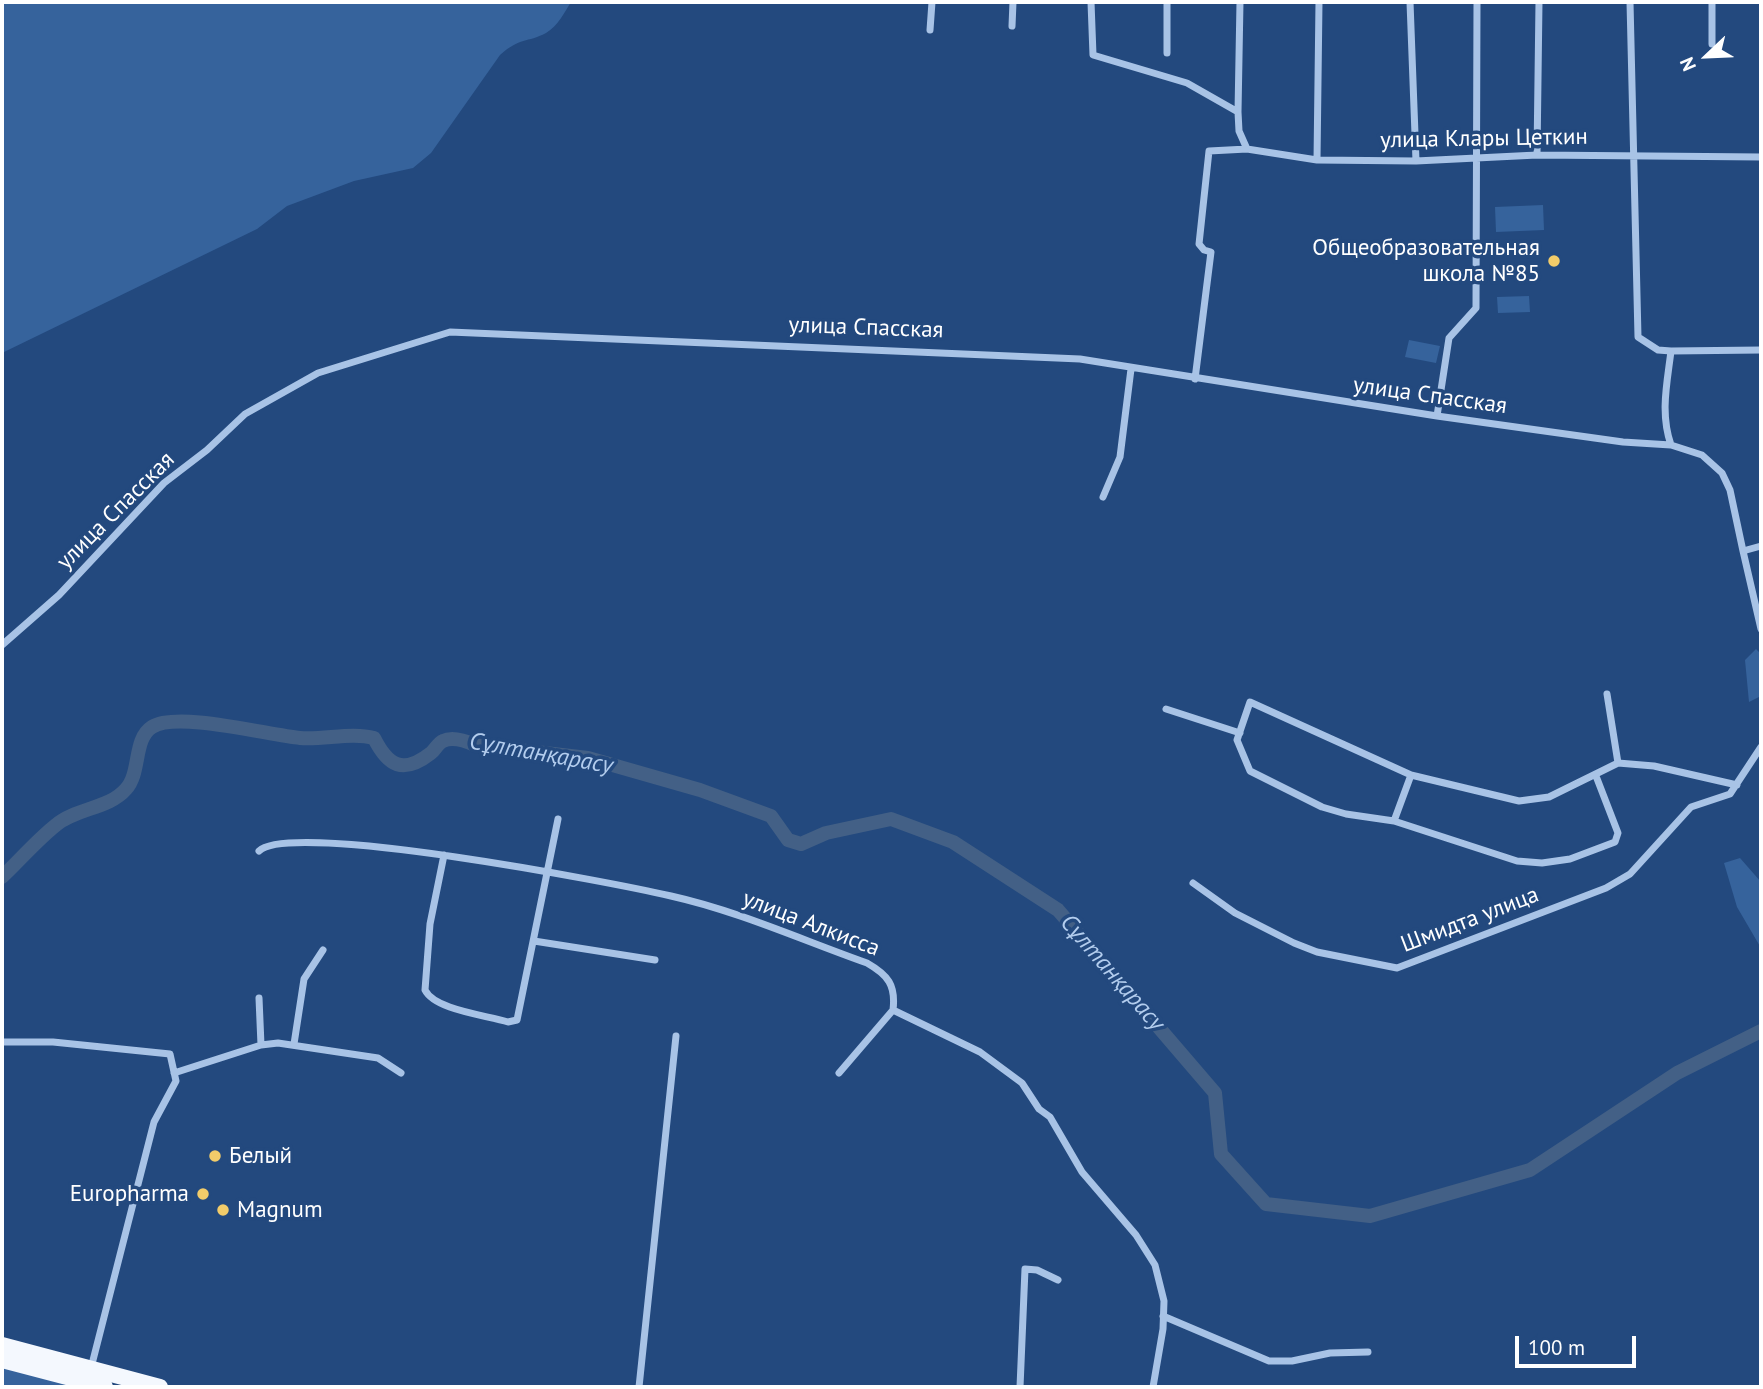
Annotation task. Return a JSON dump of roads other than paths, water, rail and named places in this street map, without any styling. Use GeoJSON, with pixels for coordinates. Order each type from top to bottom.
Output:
{"type":"FeatureCollection","features":[{"type":"Feature","properties":{"kind":"highway"},"geometry":{"type":"LineString","coordinates":[[2,1345],[160,1387]]}},
{"type":"Feature","properties":{"kind":"highway"},"geometry":{"type":"LineString","coordinates":[[2,1360],[105,1387]]}},
{"type":"Feature","properties":{"kind":"street"},"geometry":{"type":"LineString","coordinates":[[930,30],[932,2]]}},
{"type":"Feature","properties":{"kind":"street"},"geometry":{"type":"LineString","coordinates":[[1012,26],[1013,2]]}},
{"type":"Feature","properties":{"kind":"street"},"geometry":{"type":"LineString","coordinates":[[1091,2],[1091,52],[1139,70],[1186,83],[1238,112]]}},
{"type":"Feature","properties":{"kind":"street"},"geometry":{"type":"LineString","coordinates":[[1167,2],[1167,53]]}},
{"type":"Feature","properties":{"kind":"street"},"geometry":{"type":"LineString","coordinates":[[1240,2],[1238,112],[1240,131],[1247,149]]}},
{"type":"Feature","properties":{"kind":"street"},"geometry":{"type":"LineString","coordinates":[[1317,160],[1319,2]]}},
{"type":"Feature","properties":{"kind":"street"},"geometry":{"type":"LineString","coordinates":[[1410,2],[1416,160]]}},
{"type":"Feature","properties":{"kind":"street"},"geometry":{"type":"LineString","coordinates":[[1437,416],[1449,338],[1476,307],[1477,2]]}},
{"type":"Feature","properties":{"kind":"street"},"geometry":{"type":"LineString","coordinates":[[1537,155],[1539,2]]}},
{"type":"Feature","properties":{"kind":"street"},"geometry":{"type":"LineString","coordinates":[[1630,2],[1638,337],[1658,349],[1671,352],[1761,350]]}},
{"type":"Feature","properties":{"kind":"street"},"geometry":{"type":"LineString","coordinates":[[1712,2],[1712,44]]}},
{"type":"Feature","properties":{"kind":"street","name":"улица Клары Цеткин"},"geometry":{"type":"LineString","coordinates":[[1195,379],[1212,252],[1203,250],[1199,244],[1209,151],[1247,149],[1317,160],[1416,160],[1537,155],[1761,157]]}},
{"type":"Feature","properties":{"kind":"street","name":"улица Спасская"},"geometry":{"type":"LineString","coordinates":[[2,645],[59,595],[164,483],[207,450],[245,414],[318,373],[426,337],[450,332],[967,352],[1080,359],[1437,416],[1623,442],[1671,445],[1702,454],[1722,472],[1730,489],[1761,629]]}},
{"type":"Feature","properties":{"kind":"street"},"geometry":{"type":"LineString","coordinates":[[1671,352],[1664,403],[1665,428],[1671,445]]}},
{"type":"Feature","properties":{"kind":"street"},"geometry":{"type":"LineString","coordinates":[[1103,497],[1120,457],[1131,369]]}},
{"type":"Feature","properties":{"kind":"street"},"geometry":{"type":"LineString","coordinates":[[1743,551],[1761,545]]}},
{"type":"Feature","properties":{"kind":"street"},"geometry":{"type":"LineString","coordinates":[[1607,694],[1618,763]]}},
{"type":"Feature","properties":{"kind":"street"},"geometry":{"type":"LineString","coordinates":[[1596,776],[1602,799],[1618,833],[1615,842],[1570,859],[1542,863],[1517,861],[1394,821],[1322,807],[1250,771],[1237,740],[1250,702],[1411,775],[1519,801],[1549,797],[1618,763],[1654,766],[1737,785],[1761,747]]}},
{"type":"Feature","properties":{"kind":"street"},"geometry":{"type":"LineString","coordinates":[[1166,709],[1240,733]]}},
{"type":"Feature","properties":{"kind":"street"},"geometry":{"type":"LineString","coordinates":[[1394,821],[1411,775]]}},
{"type":"Feature","properties":{"kind":"street","name":"Шмидта улица"},"geometry":{"type":"LineString","coordinates":[[1193,883],[1235,913],[1294,943],[1317,952],[1397,968],[1606,888],[1630,874],[1691,807],[1702,801],[1724,797],[1737,785]]}},
{"type":"Feature","properties":{"kind":"street"},"geometry":{"type":"LineString","coordinates":[[444,855],[430,925],[425,990],[429,998],[439,1005],[508,1022],[517,1020],[549,874],[558,819]]}},
{"type":"Feature","properties":{"kind":"street","name":"улица Алкисса"},"geometry":{"type":"LineString","coordinates":[[260,851],[276,842],[306,840],[444,855],[672,896],[727,912],[867,962],[881,971],[892,983],[893,1010]]}},
{"type":"Feature","properties":{"kind":"street"},"geometry":{"type":"LineString","coordinates":[[534,941],[655,960]]}},
{"type":"Feature","properties":{"kind":"street"},"geometry":{"type":"LineString","coordinates":[[294,1044],[304,979],[323,950]]}},
{"type":"Feature","properties":{"kind":"street"},"geometry":{"type":"LineString","coordinates":[[259,998],[261,1045]]}},
{"type":"Feature","properties":{"kind":"street"},"geometry":{"type":"LineString","coordinates":[[839,1073],[893,1010],[980,1052],[1022,1083],[1039,1110],[1050,1117],[1082,1172],[1120,1213],[1155,1265],[1161,1281],[1163,1316],[1153,1387]]}},
{"type":"Feature","properties":{"kind":"street"},"geometry":{"type":"LineString","coordinates":[[639,1387],[676,1036]]}},
{"type":"Feature","properties":{"kind":"street"},"geometry":{"type":"LineString","coordinates":[[2,1042],[53,1042],[170,1054],[176,1082],[154,1122],[91,1368]]}},
{"type":"Feature","properties":{"kind":"street"},"geometry":{"type":"LineString","coordinates":[[174,1073],[261,1045],[294,1044],[378,1058],[401,1073]]}},
{"type":"Feature","properties":{"kind":"street"},"geometry":{"type":"LineString","coordinates":[[1020,1387],[1024,1349],[1023,1278],[1026,1269],[1037,1270],[1058,1280]]}},
{"type":"Feature","properties":{"kind":"street"},"geometry":{"type":"LineString","coordinates":[[1163,1316],[1269,1361],[1292,1361],[1330,1353],[1368,1352]]}},
{"type":"Feature","properties":{"kind":"waterway","name":"Сұлтанқарасу"},"geometry":{"type":"LineString","coordinates":[[2,877],[64,819],[119,796],[131,782],[139,748],[146,732],[164,723],[223,725],[300,738],[365,736],[374,738],[391,761],[404,765],[421,760],[441,742],[451,739],[475,745],[588,758],[700,790],[771,816],[788,840],[801,844],[826,833],[891,819],[953,842],[1058,910],[1215,1093],[1221,1154],[1266,1204],[1370,1216],[1530,1170],[1677,1073],[1761,1031]]}},
{"type":"Feature","properties":{"kind":"place","name":"Общеобразовательная школа №85"},"geometry":{"type":"Point","coordinates":[1554,261]}},
{"type":"Feature","properties":{"kind":"place","name":"Белый"},"geometry":{"type":"Point","coordinates":[215,1156]}},
{"type":"Feature","properties":{"kind":"place","name":"Europharma"},"geometry":{"type":"Point","coordinates":[203,1194]}},
{"type":"Feature","properties":{"kind":"place","name":"Magnum"},"geometry":{"type":"Point","coordinates":[223,1210]}}]}
